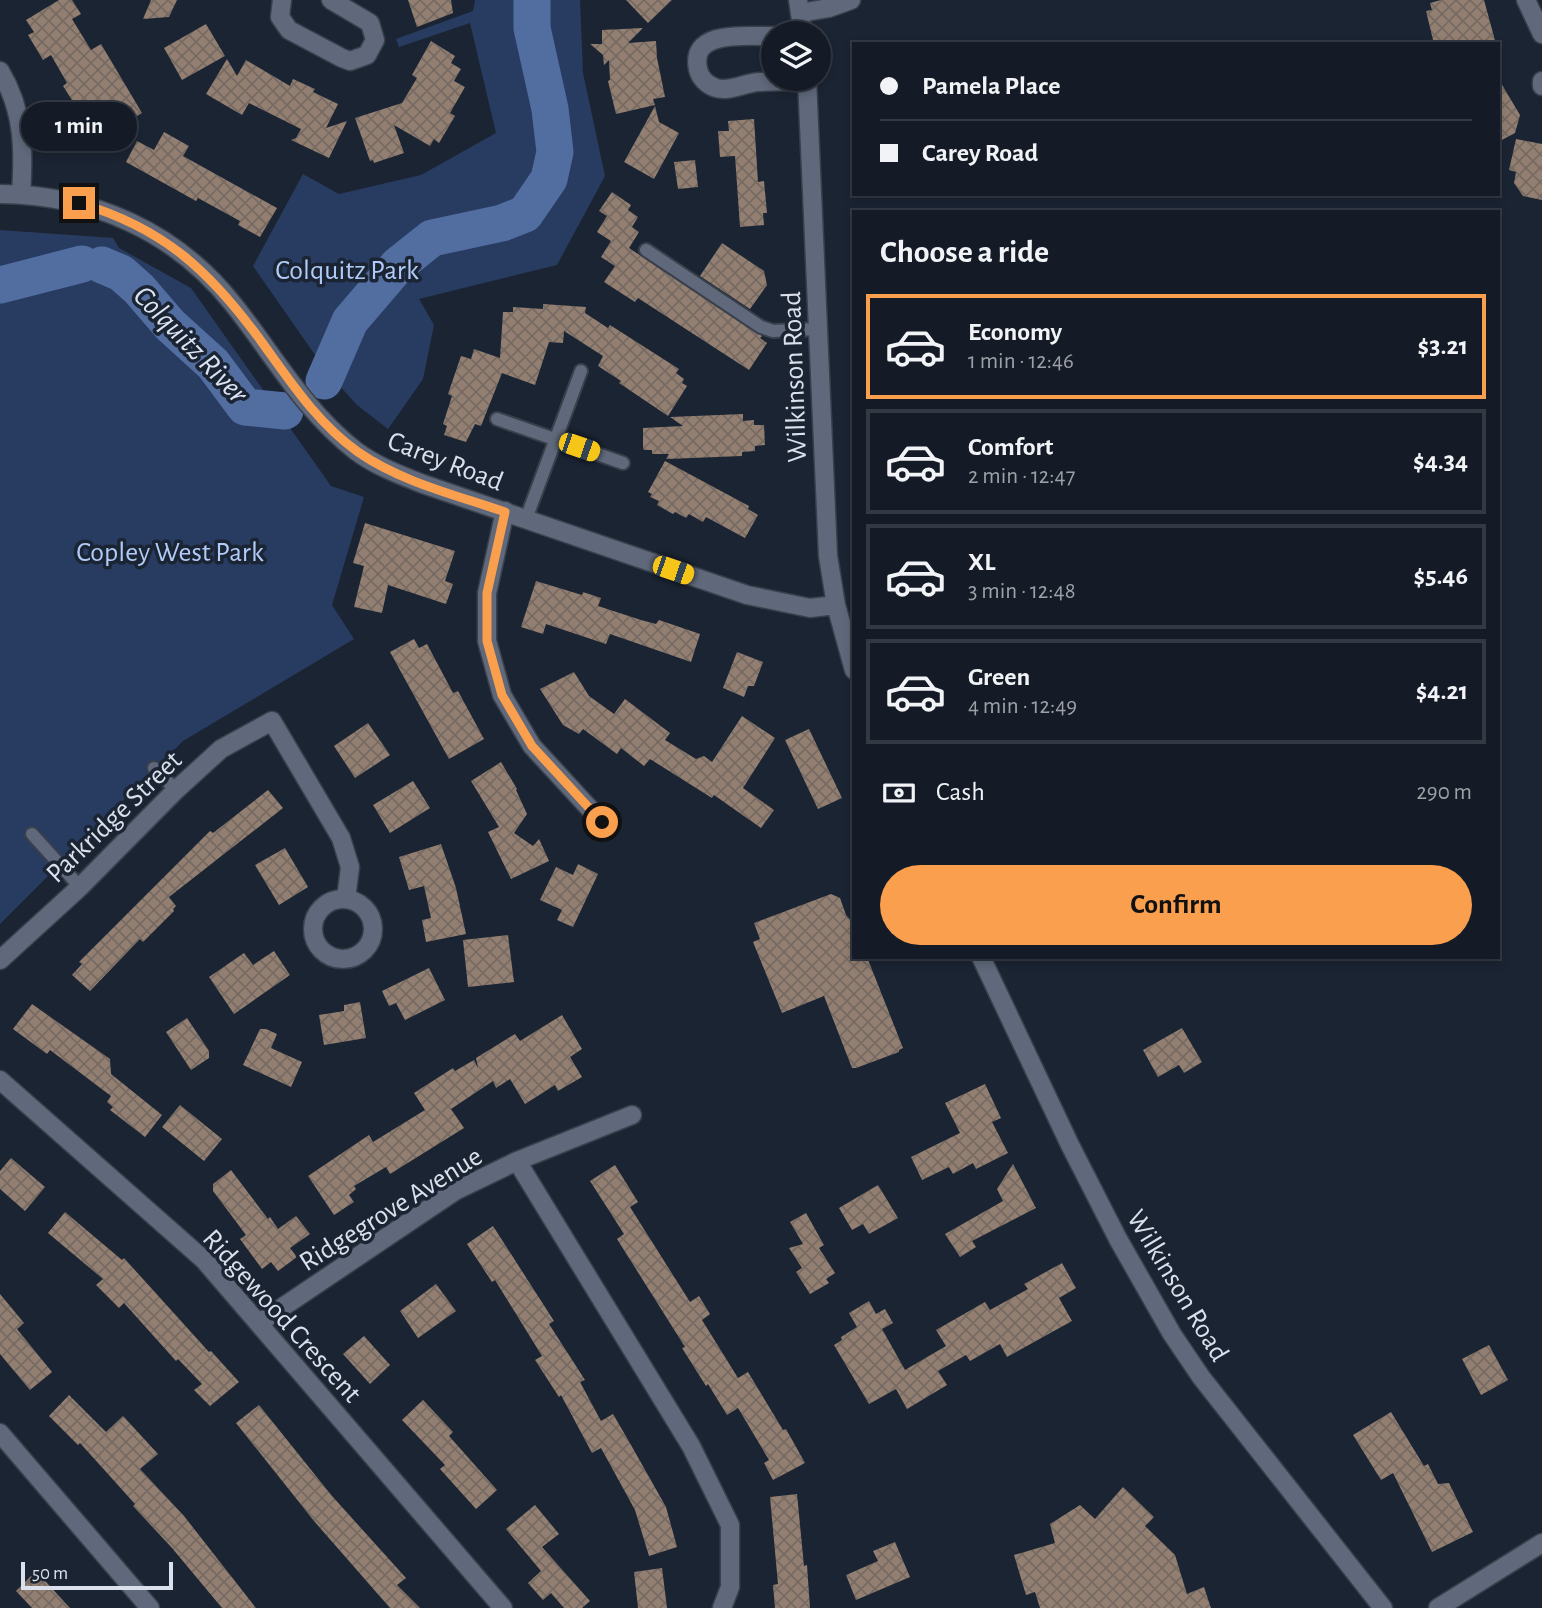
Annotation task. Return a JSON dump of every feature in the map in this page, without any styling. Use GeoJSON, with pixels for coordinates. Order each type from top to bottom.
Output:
{"type":"FeatureCollection","features":[{"type":"Feature","properties":{"kind":"street"},"geometry":{"type":"LineString","coordinates":[[282,0],[280,17],[289,30],[350,61],[367,55],[375,40],[370,23],[331,0]]}},
{"type":"Feature","properties":{"kind":"street"},"geometry":{"type":"LineString","coordinates":[[799,6],[829,8],[851,0]]}},
{"type":"Feature","properties":{"kind":"street"},"geometry":{"type":"LineString","coordinates":[[1526,0],[1542,34]]}},
{"type":"Feature","properties":{"kind":"street"},"geometry":{"type":"LineString","coordinates":[[761,36],[720,37],[711,40],[703,46],[697,65],[699,74],[713,87],[723,89],[761,82]]}},
{"type":"Feature","properties":{"kind":"street"},"geometry":{"type":"LineString","coordinates":[[0,71],[17,106],[22,128],[24,154],[21,194]]}},
{"type":"Feature","properties":{"kind":"street","name":"Wilkinson Road"},"geometry":{"type":"LineString","coordinates":[[807,91],[828,555],[836,605],[852,663]]}},
{"type":"Feature","properties":{"kind":"street","name":"Carey Road"},"geometry":{"type":"LineString","coordinates":[[0,194],[21,194],[79,203],[111,212],[164,241],[214,282],[233,303],[315,414],[359,453],[392,472],[747,595],[810,608],[836,605]]}},
{"type":"Feature","properties":{"kind":"street"},"geometry":{"type":"LineString","coordinates":[[505,512],[487,593],[487,641],[502,695],[532,746],[602,822]]}},
{"type":"Feature","properties":{"kind":"street","name":"Parkridge Street"},"geometry":{"type":"LineString","coordinates":[[0,960],[80,887],[176,790],[221,749],[271,721],[341,838],[350,867],[346,899]]}},
{"type":"Feature","properties":{"kind":"street","name":"Wilkinson Road"},"geometry":{"type":"LineString","coordinates":[[982,959],[1070,1144],[1118,1238],[1172,1334],[1201,1377],[1383,1608]]}},
{"type":"Feature","properties":{"kind":"street","name":"Ridgewood Crescent"},"geometry":{"type":"LineString","coordinates":[[0,1080],[204,1260],[503,1608]]}},
{"type":"Feature","properties":{"kind":"street","name":"Ridgegrove Avenue"},"geometry":{"type":"LineString","coordinates":[[259,1322],[456,1191],[517,1161],[632,1115]]}},
{"type":"Feature","properties":{"kind":"street"},"geometry":{"type":"LineString","coordinates":[[517,1161],[691,1446],[730,1525],[730,1587],[722,1608]]}},
{"type":"Feature","properties":{"kind":"street"},"geometry":{"type":"LineString","coordinates":[[0,1433],[150,1608]]}},
{"type":"Feature","properties":{"kind":"street"},"geometry":{"type":"LineString","coordinates":[[1438,1608],[1542,1543]]}},
{"type":"Feature","properties":{"kind":"lane"},"geometry":{"type":"LineString","coordinates":[[646,250],[761,327],[773,331],[817,329]]}},
{"type":"Feature","properties":{"kind":"lane"},"geometry":{"type":"LineString","coordinates":[[526,519],[581,371]]}},
{"type":"Feature","properties":{"kind":"lane"},"geometry":{"type":"LineString","coordinates":[[497,419],[623,463]]}},
{"type":"Feature","properties":{"kind":"lane"},"geometry":{"type":"LineString","coordinates":[[154,768],[176,790]]}},
{"type":"Feature","properties":{"kind":"lane"},"geometry":{"type":"LineString","coordinates":[[32,834],[80,887]]}},
{"type":"Feature","properties":{"kind":"green space","name":"Colquitz Park"},"geometry":{"type":"Polygon","coordinates":[[[475,0],[580,0],[583,73],[605,176],[557,265],[419,299],[434,325],[423,379],[388,429],[357,405],[327,372],[253,266],[303,174],[339,194],[421,175],[496,133],[470,23],[399,47],[396,39],[473,11],[475,0]]]}},
{"type":"Feature","properties":{"kind":"green space","name":"Copley West Park"},"geometry":{"type":"Polygon","coordinates":[[[0,230],[113,238],[119,248],[191,288],[331,486],[364,497],[332,605],[354,639],[183,741],[0,924],[0,230]]]}},
{"type":"Feature","properties":{"kind":"building"},"geometry":{"type":"Polygon","coordinates":[[[59,0],[72,0],[81,14],[72,19],[91,50],[101,44],[142,113],[98,140],[77,112],[79,111],[63,86],[67,83],[51,55],[43,60],[28,35],[34,32],[26,20],[59,0]]]}},
{"type":"Feature","properties":{"kind":"building"},"geometry":{"type":"Polygon","coordinates":[[[151,0],[177,0],[169,17],[143,19],[151,0]]]}},
{"type":"Feature","properties":{"kind":"building"},"geometry":{"type":"Polygon","coordinates":[[[408,0],[451,0],[453,13],[417,27],[408,0]]]}},
{"type":"Feature","properties":{"kind":"building"},"geometry":{"type":"Polygon","coordinates":[[[626,0],[672,0],[648,23],[626,0]]]}},
{"type":"Feature","properties":{"kind":"building"},"geometry":{"type":"Polygon","coordinates":[[[1441,0],[1484,0],[1495,42],[1434,42],[1426,11],[1432,10],[1430,3],[1441,0]]]}},
{"type":"Feature","properties":{"kind":"building"},"geometry":{"type":"Polygon","coordinates":[[[206,24],[225,56],[182,80],[164,48],[206,24]]]}},
{"type":"Feature","properties":{"kind":"building"},"geometry":{"type":"Polygon","coordinates":[[[643,28],[628,43],[656,41],[665,97],[653,99],[655,105],[616,114],[608,81],[609,60],[604,65],[603,55],[590,44],[602,44],[602,30],[643,28]]]}},
{"type":"Feature","properties":{"kind":"building"},"geometry":{"type":"Polygon","coordinates":[[[431,41],[455,56],[451,63],[461,69],[454,81],[465,87],[450,113],[455,116],[439,143],[434,139],[430,146],[394,125],[404,153],[374,163],[373,160],[370,161],[355,118],[402,103],[417,78],[412,75],[431,41]]]}},
{"type":"Feature","properties":{"kind":"building"},"geometry":{"type":"Polygon","coordinates":[[[227,59],[237,76],[246,60],[290,86],[293,79],[338,104],[326,128],[347,121],[329,158],[291,140],[296,138],[301,129],[249,103],[242,115],[206,94],[227,59]]]}},
{"type":"Feature","properties":{"kind":"building"},"geometry":{"type":"Polygon","coordinates":[[[1500,81],[1520,115],[1515,133],[1500,141],[1500,81]]]}},
{"type":"Feature","properties":{"kind":"building"},"geometry":{"type":"Polygon","coordinates":[[[655,106],[659,122],[679,133],[654,179],[624,162],[655,106]]]}},
{"type":"Feature","properties":{"kind":"building"},"geometry":{"type":"Polygon","coordinates":[[[754,119],[758,182],[764,181],[767,213],[763,213],[764,225],[740,227],[735,156],[720,157],[718,131],[729,131],[728,121],[754,119]]]}},
{"type":"Feature","properties":{"kind":"building"},"geometry":{"type":"Polygon","coordinates":[[[164,132],[189,146],[183,156],[277,208],[260,237],[238,225],[240,221],[198,198],[196,201],[126,162],[137,141],[154,150],[164,132]]]}},
{"type":"Feature","properties":{"kind":"building"},"geometry":{"type":"Polygon","coordinates":[[[1516,139],[1542,144],[1542,200],[1523,196],[1514,183],[1516,172],[1509,170],[1516,139]]]}},
{"type":"Feature","properties":{"kind":"building"},"geometry":{"type":"Polygon","coordinates":[[[695,160],[698,187],[678,189],[674,162],[695,160]]]}},
{"type":"Feature","properties":{"kind":"building"},"geometry":{"type":"Polygon","coordinates":[[[612,192],[631,205],[628,210],[638,217],[632,227],[639,232],[629,248],[762,336],[760,338],[767,343],[749,370],[638,298],[635,302],[604,282],[615,266],[601,257],[611,241],[597,232],[607,216],[599,211],[612,192]]]}},
{"type":"Feature","properties":{"kind":"building"},"geometry":{"type":"Polygon","coordinates":[[[722,243],[764,271],[767,285],[750,309],[700,276],[722,243]]]}},
{"type":"Feature","properties":{"kind":"building"},"geometry":{"type":"Polygon","coordinates":[[[543,304],[586,307],[585,313],[608,328],[610,325],[679,369],[676,373],[684,379],[682,383],[687,386],[668,416],[598,366],[603,356],[564,331],[563,343],[549,342],[535,385],[502,373],[481,426],[475,424],[466,442],[444,435],[447,426],[443,424],[452,396],[448,394],[461,356],[471,359],[474,349],[500,358],[503,312],[513,312],[513,307],[543,309],[543,304]]]}},
{"type":"Feature","properties":{"kind":"building"},"geometry":{"type":"Polygon","coordinates":[[[743,414],[743,421],[754,420],[754,425],[764,425],[765,445],[755,446],[755,451],[742,452],[742,456],[666,459],[669,454],[652,454],[652,450],[643,448],[643,428],[683,426],[670,417],[743,414]]]}},
{"type":"Feature","properties":{"kind":"building"},"geometry":{"type":"Polygon","coordinates":[[[665,461],[749,506],[748,509],[758,515],[745,538],[706,517],[703,522],[689,514],[686,518],[657,505],[659,501],[650,497],[652,494],[648,492],[665,461]]]}},
{"type":"Feature","properties":{"kind":"building"},"geometry":{"type":"Polygon","coordinates":[[[365,523],[455,551],[445,581],[453,584],[446,604],[388,585],[382,613],[354,607],[364,566],[353,563],[365,523]]]}},
{"type":"Feature","properties":{"kind":"building"},"geometry":{"type":"Polygon","coordinates":[[[536,581],[601,598],[598,606],[641,620],[656,624],[659,620],[700,634],[691,662],[610,634],[606,644],[546,624],[543,634],[521,627],[536,581]]]}},
{"type":"Feature","properties":{"kind":"building"},"geometry":{"type":"Polygon","coordinates":[[[414,639],[419,648],[427,644],[453,693],[458,691],[484,739],[449,759],[390,652],[414,639]]]}},
{"type":"Feature","properties":{"kind":"building"},"geometry":{"type":"Polygon","coordinates":[[[737,652],[763,662],[754,686],[748,686],[744,697],[723,688],[737,652]]]}},
{"type":"Feature","properties":{"kind":"building"},"geometry":{"type":"Polygon","coordinates":[[[574,672],[589,696],[614,714],[625,699],[670,733],[665,740],[696,759],[704,756],[712,762],[742,716],[775,738],[743,788],[774,810],[761,828],[714,795],[712,798],[650,759],[644,766],[621,748],[617,754],[583,729],[579,734],[563,725],[540,689],[574,672]]]}},
{"type":"Feature","properties":{"kind":"building"},"geometry":{"type":"Polygon","coordinates":[[[368,723],[390,755],[355,778],[334,746],[368,723]]]}},
{"type":"Feature","properties":{"kind":"building"},"geometry":{"type":"Polygon","coordinates":[[[809,729],[842,798],[818,809],[785,740],[809,729]]]}},
{"type":"Feature","properties":{"kind":"building"},"geometry":{"type":"Polygon","coordinates":[[[501,762],[517,789],[527,814],[514,833],[533,846],[539,839],[549,861],[511,879],[488,832],[499,827],[471,781],[501,762]]]}},
{"type":"Feature","properties":{"kind":"building"},"geometry":{"type":"Polygon","coordinates":[[[413,781],[430,808],[390,833],[373,805],[413,781]]]}},
{"type":"Feature","properties":{"kind":"building"},"geometry":{"type":"Polygon","coordinates":[[[268,790],[283,808],[169,897],[176,906],[174,911],[143,942],[140,939],[90,991],[72,975],[82,964],[79,962],[210,831],[213,833],[268,790]]]}},
{"type":"Feature","properties":{"kind":"building"},"geometry":{"type":"Polygon","coordinates":[[[441,844],[456,888],[466,934],[426,942],[422,920],[431,918],[424,886],[409,890],[399,857],[441,844]]]}},
{"type":"Feature","properties":{"kind":"building"},"geometry":{"type":"Polygon","coordinates":[[[285,848],[308,887],[279,905],[255,865],[285,848]]]}},
{"type":"Feature","properties":{"kind":"building"},"geometry":{"type":"Polygon","coordinates":[[[578,864],[598,874],[573,927],[557,920],[562,910],[540,900],[556,867],[573,875],[578,864]]]}},
{"type":"Feature","properties":{"kind":"building"},"geometry":{"type":"Polygon","coordinates":[[[831,894],[840,898],[846,915],[852,922],[852,959],[868,959],[903,1048],[899,1052],[852,1068],[824,996],[782,1013],[753,942],[760,939],[754,923],[831,894]]]}},
{"type":"Feature","properties":{"kind":"building"},"geometry":{"type":"Polygon","coordinates":[[[508,935],[514,982],[468,987],[463,940],[508,935]]]}},
{"type":"Feature","properties":{"kind":"building"},"geometry":{"type":"Polygon","coordinates":[[[274,951],[290,975],[234,1014],[209,977],[244,953],[253,965],[274,951]]]}},
{"type":"Feature","properties":{"kind":"building"},"geometry":{"type":"Polygon","coordinates":[[[429,968],[445,1000],[405,1020],[396,1003],[389,1006],[382,991],[429,968]]]}},
{"type":"Feature","properties":{"kind":"building"},"geometry":{"type":"Polygon","coordinates":[[[360,1002],[366,1038],[324,1045],[319,1015],[344,1011],[344,1005],[360,1002]]]}},
{"type":"Feature","properties":{"kind":"building"},"geometry":{"type":"Polygon","coordinates":[[[32,1004],[110,1059],[111,1074],[162,1115],[145,1137],[110,1110],[113,1107],[107,1102],[111,1096],[50,1050],[47,1054],[13,1029],[32,1004]]]}},
{"type":"Feature","properties":{"kind":"building"},"geometry":{"type":"Polygon","coordinates":[[[562,1015],[582,1049],[570,1057],[582,1077],[558,1091],[555,1085],[525,1104],[510,1079],[496,1088],[493,1081],[451,1109],[464,1128],[390,1174],[386,1167],[354,1186],[356,1189],[349,1195],[354,1202],[334,1215],[308,1176],[369,1135],[373,1142],[425,1110],[414,1093],[453,1068],[455,1071],[474,1060],[478,1068],[476,1058],[515,1034],[520,1041],[562,1015]]]}},
{"type":"Feature","properties":{"kind":"building"},"geometry":{"type":"Polygon","coordinates":[[[187,1018],[209,1051],[209,1058],[191,1070],[166,1032],[187,1018]]]}},
{"type":"Feature","properties":{"kind":"building"},"geometry":{"type":"Polygon","coordinates":[[[1182,1028],[1202,1062],[1184,1073],[1179,1065],[1158,1077],[1143,1050],[1182,1028]]]}},
{"type":"Feature","properties":{"kind":"building"},"geometry":{"type":"Polygon","coordinates":[[[260,1029],[277,1034],[271,1048],[302,1062],[291,1087],[243,1065],[260,1029]]]}},
{"type":"Feature","properties":{"kind":"building"},"geometry":{"type":"Polygon","coordinates":[[[985,1084],[1001,1118],[992,1122],[1008,1153],[976,1169],[973,1163],[953,1174],[949,1167],[922,1180],[911,1157],[960,1133],[945,1103],[985,1084]]]}},
{"type":"Feature","properties":{"kind":"building"},"geometry":{"type":"Polygon","coordinates":[[[180,1105],[222,1139],[204,1161],[162,1127],[180,1105]]]}},
{"type":"Feature","properties":{"kind":"building"},"geometry":{"type":"Polygon","coordinates":[[[11,1158],[45,1187],[25,1211],[0,1189],[0,1171],[11,1158]]]}},
{"type":"Feature","properties":{"kind":"building"},"geometry":{"type":"Polygon","coordinates":[[[1013,1164],[1036,1208],[972,1241],[976,1247],[960,1257],[945,1234],[1003,1201],[997,1189],[1013,1164]]]}},
{"type":"Feature","properties":{"kind":"building"},"geometry":{"type":"Polygon","coordinates":[[[615,1165],[638,1202],[630,1207],[690,1302],[699,1296],[710,1314],[702,1320],[738,1378],[748,1372],[805,1463],[773,1480],[764,1463],[769,1460],[738,1408],[727,1415],[708,1384],[706,1386],[682,1348],[685,1347],[617,1239],[624,1234],[590,1181],[615,1165]]]}},
{"type":"Feature","properties":{"kind":"building"},"geometry":{"type":"Polygon","coordinates":[[[231,1170],[278,1229],[296,1216],[310,1234],[290,1248],[297,1257],[278,1271],[271,1262],[262,1269],[240,1239],[246,1235],[213,1191],[213,1184],[231,1170]]]}},
{"type":"Feature","properties":{"kind":"building"},"geometry":{"type":"Polygon","coordinates":[[[878,1185],[898,1218],[869,1234],[863,1224],[852,1230],[839,1208],[878,1185]]]}},
{"type":"Feature","properties":{"kind":"building"},"geometry":{"type":"Polygon","coordinates":[[[65,1212],[122,1260],[124,1258],[239,1382],[210,1406],[194,1390],[202,1384],[178,1359],[176,1361],[124,1303],[119,1308],[96,1285],[103,1279],[48,1233],[65,1212]]]}},
{"type":"Feature","properties":{"kind":"building"},"geometry":{"type":"Polygon","coordinates":[[[806,1213],[824,1245],[819,1248],[835,1273],[826,1279],[829,1283],[810,1294],[796,1272],[802,1268],[789,1248],[803,1244],[790,1222],[806,1213]]]}},
{"type":"Feature","properties":{"kind":"building"},"geometry":{"type":"Polygon","coordinates":[[[493,1226],[554,1321],[549,1324],[585,1380],[580,1382],[601,1421],[613,1414],[631,1445],[666,1507],[677,1547],[649,1556],[635,1510],[601,1448],[592,1453],[561,1395],[559,1397],[535,1360],[542,1356],[495,1280],[492,1282],[467,1244],[493,1226]]]}},
{"type":"Feature","properties":{"kind":"building"},"geometry":{"type":"Polygon","coordinates":[[[1062,1263],[1076,1288],[1059,1298],[1072,1321],[1007,1357],[1000,1344],[970,1361],[966,1355],[938,1371],[947,1385],[907,1409],[896,1389],[869,1404],[834,1345],[857,1327],[849,1313],[869,1301],[876,1314],[885,1309],[893,1323],[882,1329],[905,1370],[946,1346],[936,1330],[985,1302],[990,1310],[1028,1289],[1024,1284],[1062,1263]]]}},
{"type":"Feature","properties":{"kind":"building"},"geometry":{"type":"Polygon","coordinates":[[[436,1284],[456,1311],[418,1338],[400,1311],[436,1284]]]}},
{"type":"Feature","properties":{"kind":"building"},"geometry":{"type":"Polygon","coordinates":[[[0,1294],[24,1323],[17,1329],[52,1372],[30,1390],[0,1354],[0,1294]]]}},
{"type":"Feature","properties":{"kind":"building"},"geometry":{"type":"Polygon","coordinates":[[[364,1336],[390,1365],[370,1384],[343,1354],[364,1336]]]}},
{"type":"Feature","properties":{"kind":"building"},"geometry":{"type":"Polygon","coordinates":[[[1489,1345],[1508,1380],[1481,1395],[1462,1359],[1489,1345]]]}},
{"type":"Feature","properties":{"kind":"building"},"geometry":{"type":"Polygon","coordinates":[[[69,1395],[106,1432],[123,1416],[158,1454],[140,1469],[184,1516],[256,1608],[222,1608],[133,1506],[135,1504],[80,1443],[78,1445],[49,1416],[69,1395]]]}},
{"type":"Feature","properties":{"kind":"building"},"geometry":{"type":"Polygon","coordinates":[[[423,1400],[453,1432],[449,1436],[497,1490],[476,1509],[440,1469],[445,1465],[402,1420],[423,1400]]]}},
{"type":"Feature","properties":{"kind":"building"},"geometry":{"type":"Polygon","coordinates":[[[259,1405],[332,1496],[406,1578],[397,1585],[420,1608],[390,1608],[314,1521],[236,1423],[259,1405]]]}},
{"type":"Feature","properties":{"kind":"building"},"geometry":{"type":"Polygon","coordinates":[[[1391,1412],[1424,1466],[1428,1464],[1438,1484],[1449,1483],[1473,1532],[1432,1552],[1393,1473],[1381,1480],[1353,1435],[1391,1412]]]}},
{"type":"Feature","properties":{"kind":"building"},"geometry":{"type":"Polygon","coordinates":[[[1123,1487],[1154,1517],[1145,1526],[1175,1555],[1187,1594],[1204,1587],[1211,1608],[1040,1608],[1035,1592],[1026,1595],[1014,1555],[1055,1543],[1050,1524],[1080,1505],[1095,1519],[1123,1487]]]}},
{"type":"Feature","properties":{"kind":"building"},"geometry":{"type":"Polygon","coordinates":[[[797,1494],[810,1608],[775,1608],[773,1585],[778,1584],[770,1497],[797,1494]]]}},
{"type":"Feature","properties":{"kind":"building"},"geometry":{"type":"Polygon","coordinates":[[[535,1505],[559,1534],[542,1547],[590,1601],[582,1608],[564,1608],[551,1593],[543,1600],[528,1583],[541,1571],[506,1529],[535,1505]]]}},
{"type":"Feature","properties":{"kind":"building"},"geometry":{"type":"Polygon","coordinates":[[[895,1542],[910,1577],[856,1600],[846,1575],[878,1561],[873,1551],[895,1542]]]}},
{"type":"Feature","properties":{"kind":"building"},"geometry":{"type":"Polygon","coordinates":[[[662,1568],[667,1608],[638,1608],[634,1572],[662,1568]]]}},
{"type":"Feature","properties":{"kind":"building"},"geometry":{"type":"Polygon","coordinates":[[[36,1571],[70,1608],[32,1608],[16,1591],[36,1571]]]}},
{"type":"Feature","properties":{"kind":"waterway","name":"Colquitz River"},"geometry":{"type":"LineString","coordinates":[[324,381],[350,321],[398,265],[432,238],[502,223],[525,214],[549,179],[555,152],[550,109],[532,28],[532,0]]}},
{"type":"Feature","properties":{"kind":"waterway","name":"Colquitz River"},"geometry":{"type":"LineString","coordinates":[[0,285],[82,264]]}},
{"type":"Feature","properties":{"kind":"waterway","name":"Colquitz River"},"geometry":{"type":"LineString","coordinates":[[102,265],[121,273],[139,289],[170,325],[213,364],[245,407],[285,411]]}},
{"type":"Feature","properties":{"kind":"route"},"geometry":{"type":"LineString","coordinates":[[79,203],[111,212],[139,225],[164,241],[214,282],[233,303],[315,414],[359,453],[392,472],[505,512],[487,593],[487,641],[502,695],[532,746],[602,822]]}}]}
